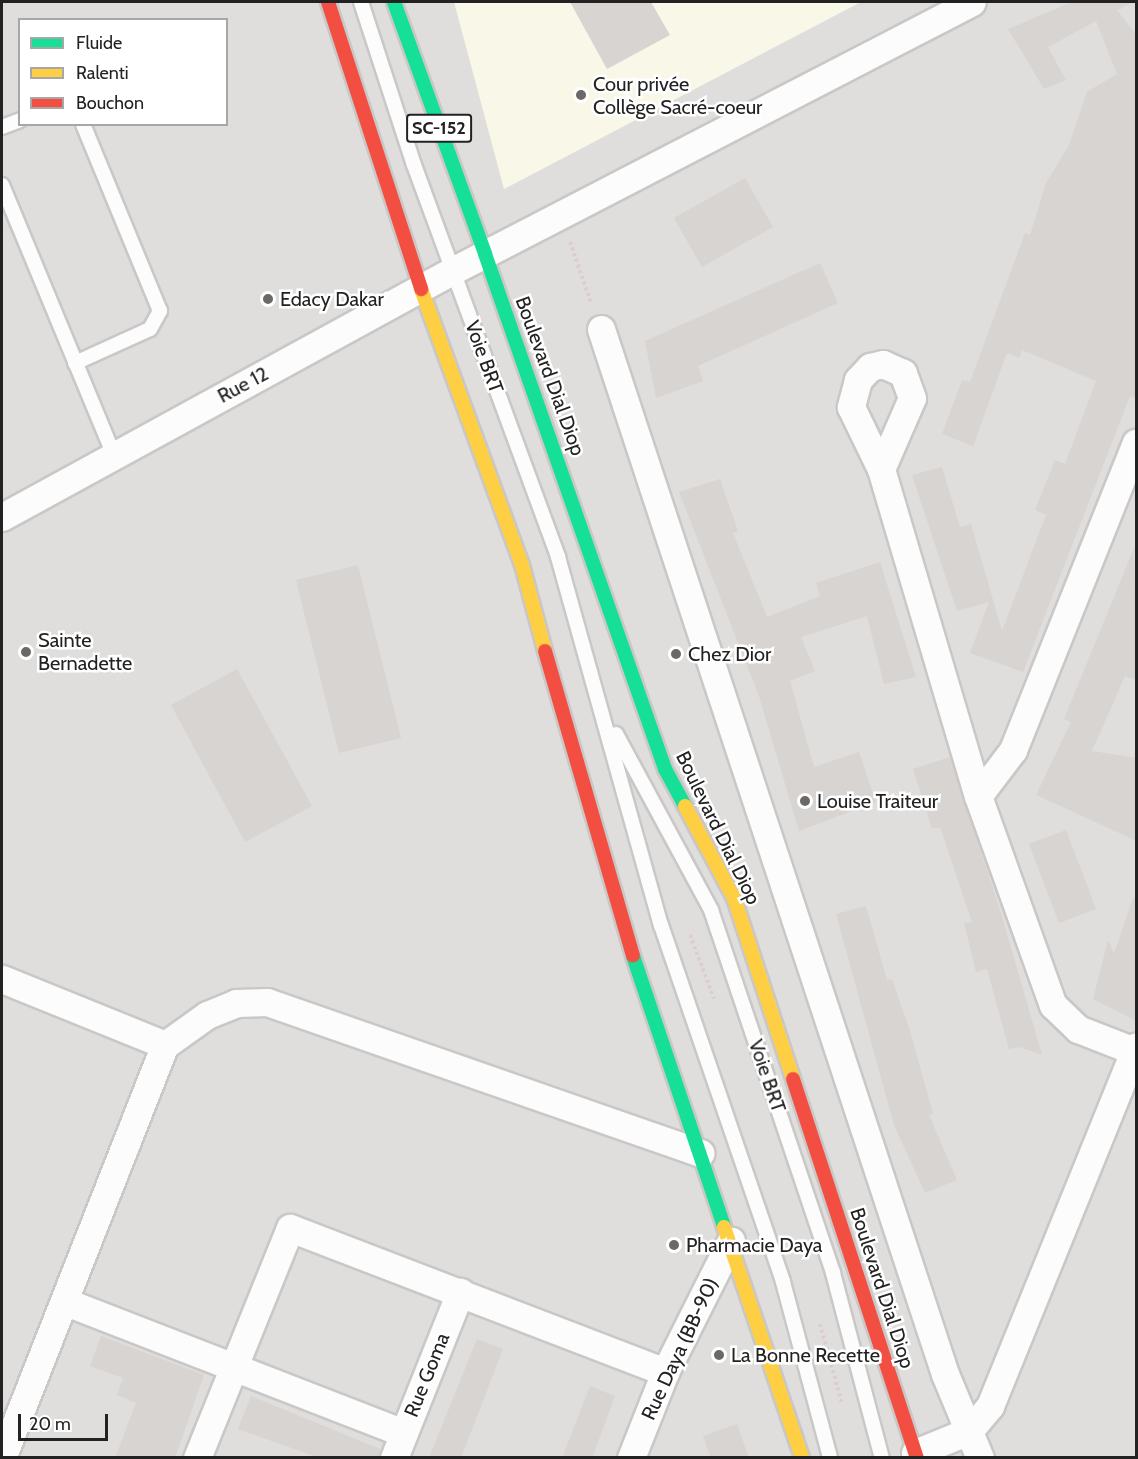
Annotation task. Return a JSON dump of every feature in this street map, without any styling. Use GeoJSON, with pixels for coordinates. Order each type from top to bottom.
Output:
{"type":"FeatureCollection","features":[{"type":"Feature","properties":{"kind":"street"},"geometry":{"type":"LineString","coordinates":[[328,2],[421,289],[522,565],[605,873],[731,1241],[802,1458]]}},
{"type":"Feature","properties":{"kind":"street","name":"SC-152"},"geometry":{"type":"LineString","coordinates":[[394,2],[485,254]]}},
{"type":"Feature","properties":{"kind":"street","name":"Rue 12"},"geometry":{"type":"LineString","coordinates":[[2,516],[452,271],[972,2]]}},
{"type":"Feature","properties":{"kind":"street","name":"Boulevard Dial Diop"},"geometry":{"type":"LineString","coordinates":[[485,254],[665,769],[734,898],[916,1455]]}},
{"type":"Feature","properties":{"kind":"street"},"geometry":{"type":"LineString","coordinates":[[601,329],[945,1374],[980,1458]]}},
{"type":"Feature","properties":{"kind":"street"},"geometry":{"type":"LineString","coordinates":[[978,796],[1012,750],[1137,443]]}},
{"type":"Feature","properties":{"kind":"street"},"geometry":{"type":"LineString","coordinates":[[881,469],[978,796],[1060,1016],[1136,1049],[1001,1383],[969,1431],[916,1455]]}},
{"type":"Feature","properties":{"kind":"street"},"geometry":{"type":"LineString","coordinates":[[2,979],[165,1045]]}},
{"type":"Feature","properties":{"kind":"street"},"geometry":{"type":"LineString","coordinates":[[2,1458],[66,1302],[165,1045],[236,1003],[267,1002],[700,1153]]}},
{"type":"Feature","properties":{"kind":"street"},"geometry":{"type":"LineString","coordinates":[[197,1458],[232,1366],[290,1228],[665,1372]]}},
{"type":"Feature","properties":{"kind":"street","name":"Rue Daya (BB-90)"},"geometry":{"type":"LineString","coordinates":[[631,1458],[665,1372],[731,1241]]}},
{"type":"Feature","properties":{"kind":"street","name":"Rue Goma"},"geometry":{"type":"LineString","coordinates":[[399,1445],[460,1292]]}},
{"type":"Feature","properties":{"kind":"street"},"geometry":{"type":"LineString","coordinates":[[66,1302],[232,1366],[399,1445]]}},
{"type":"Feature","properties":{"kind":"lane","name":"Voie BRT"},"geometry":{"type":"LineString","coordinates":[[361,2],[452,271],[558,557],[605,714],[661,925],[783,1282],[830,1458]]}},
{"type":"Feature","properties":{"kind":"lane"},"geometry":{"type":"LineString","coordinates":[[2,127],[18,121]]}},
{"type":"Feature","properties":{"kind":"lane"},"geometry":{"type":"LineString","coordinates":[[75,363],[150,329],[160,311],[84,126]]}},
{"type":"Feature","properties":{"kind":"lane"},"geometry":{"type":"LineString","coordinates":[[2,185],[114,455]]}},
{"type":"Feature","properties":{"kind":"lane","name":"Voie BRT"},"geometry":{"type":"LineString","coordinates":[[605,714],[711,910],[834,1273],[882,1458]]}},
{"type":"Feature","properties":{"kind":"path"},"geometry":{"type":"LineString","coordinates":[[562,214],[601,329]]}},
{"type":"Feature","properties":{"kind":"path"},"geometry":{"type":"LineString","coordinates":[[688,927],[714,999]]}},
{"type":"Feature","properties":{"kind":"path"},"geometry":{"type":"LineString","coordinates":[[817,1313],[842,1404]]}},
{"type":"Feature","properties":{"kind":"shaded area"},"geometry":{"type":"Polygon","coordinates":[[[2,2],[1136,2],[1136,1457],[2,1457],[2,2]]]}},
{"type":"Feature","properties":{"kind":"shaded area","name":"Cour privée Collège Sacré-coeur"},"geometry":{"type":"Polygon","coordinates":[[[454,2],[861,2],[504,189],[454,2]]]}},
{"type":"Feature","properties":{"kind":"building"},"geometry":{"type":"Polygon","coordinates":[[[570,2],[651,2],[670,35],[607,69],[570,2]]]}},
{"type":"Feature","properties":{"kind":"building"},"geometry":{"type":"Polygon","coordinates":[[[1072,2],[1133,2],[1117,10],[1137,36],[1137,398],[1130,396],[1023,672],[970,653],[989,602],[957,611],[912,475],[942,467],[960,527],[971,524],[1002,631],[1046,515],[1035,510],[1055,460],[1065,464],[1096,381],[1022,350],[1019,358],[1007,353],[973,446],[942,434],[962,380],[970,382],[1025,233],[1030,235],[1046,183],[1069,145],[1087,92],[1117,74],[1096,21],[1048,47],[1066,80],[1044,89],[1008,29],[1072,2]]]}},
{"type":"Feature","properties":{"kind":"building"},"geometry":{"type":"Polygon","coordinates":[[[745,178],[773,227],[702,267],[674,218],[745,178]]]}},
{"type":"Feature","properties":{"kind":"building"},"geometry":{"type":"Polygon","coordinates":[[[820,263],[838,303],[698,366],[703,381],[656,398],[645,341],[820,263]]]}},
{"type":"Feature","properties":{"kind":"building"},"geometry":{"type":"Polygon","coordinates":[[[720,479],[738,531],[733,533],[767,617],[820,596],[816,583],[880,562],[916,677],[884,684],[867,616],[801,637],[815,671],[790,681],[814,767],[859,752],[876,802],[799,831],[759,696],[679,492],[720,479]]]}},
{"type":"Feature","properties":{"kind":"building"},"geometry":{"type":"Polygon","coordinates":[[[1134,548],[1137,680],[1125,676],[1092,751],[1137,758],[1137,841],[1036,795],[1071,722],[1064,719],[1134,548]]]}},
{"type":"Feature","properties":{"kind":"building"},"geometry":{"type":"Polygon","coordinates":[[[358,565],[401,738],[339,753],[296,580],[358,565]]]}},
{"type":"Feature","properties":{"kind":"building"},"geometry":{"type":"Polygon","coordinates":[[[237,669],[312,806],[245,842],[171,705],[237,669]]]}},
{"type":"Feature","properties":{"kind":"building"},"geometry":{"type":"Polygon","coordinates":[[[950,757],[1001,913],[1042,1055],[1020,1047],[1009,1049],[987,969],[976,972],[964,923],[972,922],[940,827],[932,829],[913,769],[950,757]]]}},
{"type":"Feature","properties":{"kind":"building"},"geometry":{"type":"Polygon","coordinates":[[[1066,830],[1096,909],[1059,923],[1029,844],[1066,830]]]}},
{"type":"Feature","properties":{"kind":"building"},"geometry":{"type":"Polygon","coordinates":[[[1133,898],[1137,899],[1137,1021],[1093,999],[1108,940],[1114,954],[1133,898]]]}},
{"type":"Feature","properties":{"kind":"building"},"geometry":{"type":"Polygon","coordinates":[[[866,906],[887,980],[892,979],[910,1031],[933,1114],[929,1115],[957,1180],[925,1193],[894,1125],[836,914],[866,906]]]}},
{"type":"Feature","properties":{"kind":"building"},"geometry":{"type":"Polygon","coordinates":[[[101,1336],[204,1375],[175,1458],[115,1458],[136,1403],[117,1395],[123,1378],[90,1366],[101,1336]]]}},
{"type":"Feature","properties":{"kind":"building"},"geometry":{"type":"Polygon","coordinates":[[[477,1339],[503,1349],[461,1458],[429,1458],[477,1339]]]}},
{"type":"Feature","properties":{"kind":"building"},"geometry":{"type":"Polygon","coordinates":[[[590,1386],[615,1396],[592,1458],[562,1458],[590,1386]]]}},
{"type":"Feature","properties":{"kind":"building"},"geometry":{"type":"Polygon","coordinates":[[[251,1396],[380,1449],[379,1458],[320,1458],[238,1429],[251,1396]]]}},
{"type":"Feature","properties":{"kind":"building"},"geometry":{"type":"Polygon","coordinates":[[[737,1424],[749,1458],[711,1458],[703,1436],[737,1424]]]}},
{"type":"Feature","properties":{"kind":"traffic: fast"},"geometry":{"type":"LineString","coordinates":[[394,2],[485,254]]}},
{"type":"Feature","properties":{"kind":"traffic: fast"},"geometry":{"type":"LineString","coordinates":[[485,254],[665,769],[685,806]]}},
{"type":"Feature","properties":{"kind":"traffic: fast"},"geometry":{"type":"LineString","coordinates":[[633,956],[724,1227]]}},
{"type":"Feature","properties":{"kind":"traffic: slow"},"geometry":{"type":"LineString","coordinates":[[421,289],[522,565],[545,651]]}},
{"type":"Feature","properties":{"kind":"traffic: slow"},"geometry":{"type":"LineString","coordinates":[[685,806],[734,898],[793,1079]]}},
{"type":"Feature","properties":{"kind":"traffic: slow"},"geometry":{"type":"LineString","coordinates":[[724,1227],[802,1458]]}},
{"type":"Feature","properties":{"kind":"traffic: jam"},"geometry":{"type":"LineString","coordinates":[[328,2],[421,289]]}},
{"type":"Feature","properties":{"kind":"traffic: jam"},"geometry":{"type":"LineString","coordinates":[[545,651],[633,956]]}},
{"type":"Feature","properties":{"kind":"traffic: jam"},"geometry":{"type":"LineString","coordinates":[[793,1079],[917,1458]]}},
{"type":"Feature","properties":{"kind":"place","name":"Cour privée Collège Sacré-coeur"},"geometry":{"type":"Point","coordinates":[581,95]}},
{"type":"Feature","properties":{"kind":"place","name":"Edacy Dakar"},"geometry":{"type":"Point","coordinates":[268,299]}},
{"type":"Feature","properties":{"kind":"place","name":"Sainte Bernadette"},"geometry":{"type":"Point","coordinates":[26,652]}},
{"type":"Feature","properties":{"kind":"place","name":"Chez Dior"},"geometry":{"type":"Point","coordinates":[676,654]}},
{"type":"Feature","properties":{"kind":"place","name":"Louise Traiteur"},"geometry":{"type":"Point","coordinates":[805,801]}},
{"type":"Feature","properties":{"kind":"place","name":"Pharmacie Daya"},"geometry":{"type":"Point","coordinates":[674,1245]}},
{"type":"Feature","properties":{"kind":"place","name":"La Bonne Recette"},"geometry":{"type":"Point","coordinates":[719,1355]}}]}
